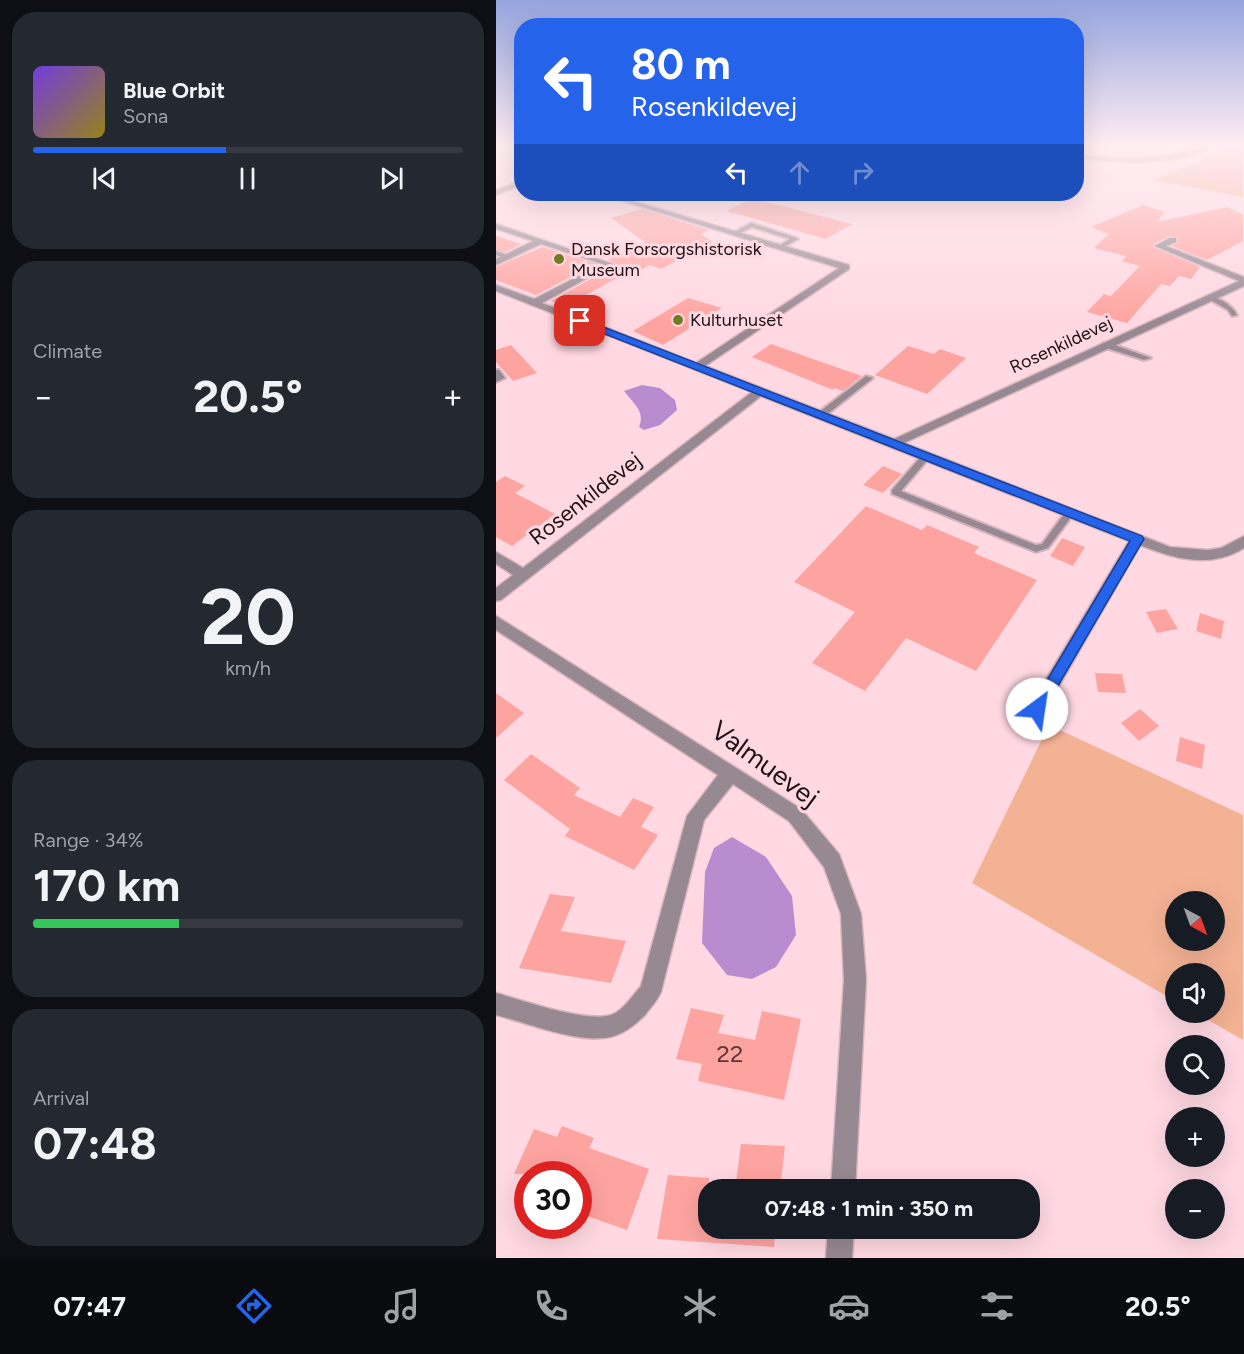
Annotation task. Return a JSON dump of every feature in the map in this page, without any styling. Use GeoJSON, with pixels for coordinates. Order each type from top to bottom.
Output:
{"type":"FeatureCollection","features":[{"type":"Feature","properties":{"kind":"street"},"geometry":{"type":"LineString","coordinates":[[640,205],[846,267],[698,366]]}},
{"type":"Feature","properties":{"kind":"street"},"geometry":{"type":"LineString","coordinates":[[496,226],[609,264],[534,303]]}},
{"type":"Feature","properties":{"kind":"street","name":"Rosenkildevej"},"geometry":{"type":"LineString","coordinates":[[1173,240],[1159,246],[1243,281]]}},
{"type":"Feature","properties":{"kind":"street"},"geometry":{"type":"LineString","coordinates":[[496,262],[541,241]]}},
{"type":"Feature","properties":{"kind":"street","name":"Rosenkildevej"},"geometry":{"type":"LineString","coordinates":[[895,443],[1243,281]]}},
{"type":"Feature","properties":{"kind":"street"},"geometry":{"type":"LineString","coordinates":[[496,288],[1168,551],[1196,556],[1230,551],[1243,541]]}},
{"type":"Feature","properties":{"kind":"street","name":"Rosenkildevej"},"geometry":{"type":"LineString","coordinates":[[496,596],[762,391]]}},
{"type":"Feature","properties":{"kind":"street"},"geometry":{"type":"LineString","coordinates":[[1037,709],[1137,539]]}},
{"type":"Feature","properties":{"kind":"street","name":"Rosenkildevej"},"geometry":{"type":"LineString","coordinates":[[496,557],[523,575]]}},
{"type":"Feature","properties":{"kind":"street","name":"Valmuevej"},"geometry":{"type":"LineString","coordinates":[[496,622],[795,815],[832,861],[851,914],[855,980],[844,1179]]}},
{"type":"Feature","properties":{"kind":"street"},"geometry":{"type":"LineString","coordinates":[[496,1004],[590,1027],[612,1026],[631,1013],[650,992],[696,816],[731,773]]}},
{"type":"Feature","properties":{"kind":"street"},"geometry":{"type":"LineString","coordinates":[[839,1258],[840,1239]]}},
{"type":"Feature","properties":{"kind":"lane"},"geometry":{"type":"LineString","coordinates":[[736,233],[751,225],[795,239],[781,247]]}},
{"type":"Feature","properties":{"kind":"lane"},"geometry":{"type":"LineString","coordinates":[[496,253],[508,257]]}},
{"type":"Feature","properties":{"kind":"lane"},"geometry":{"type":"LineString","coordinates":[[1209,297],[1231,309],[1234,315]]}},
{"type":"Feature","properties":{"kind":"lane"},"geometry":{"type":"LineString","coordinates":[[1106,345],[1147,358]]}},
{"type":"Feature","properties":{"kind":"lane"},"geometry":{"type":"LineString","coordinates":[[496,372],[500,378],[496,380]]}},
{"type":"Feature","properties":{"kind":"lane"},"geometry":{"type":"LineString","coordinates":[[822,414],[869,378]]}},
{"type":"Feature","properties":{"kind":"lane"},"geometry":{"type":"LineString","coordinates":[[927,455],[895,492],[1036,549],[1045,546],[1070,512]]}},
{"type":"Feature","properties":{"kind":"shaded area"},"geometry":{"type":"Polygon","coordinates":[[[642,385],[660,388],[675,400],[677,410],[660,425],[644,430],[639,427],[641,417],[638,408],[624,391],[642,385]]]}},
{"type":"Feature","properties":{"kind":"shaded area"},"geometry":{"type":"Polygon","coordinates":[[[1049,725],[1243,815],[1243,1040],[1213,1023],[1225,1023],[1225,963],[1165,963],[1165,995],[972,883],[1049,725]]]}},
{"type":"Feature","properties":{"kind":"shaded area"},"geometry":{"type":"Polygon","coordinates":[[[732,837],[766,857],[792,896],[796,935],[776,967],[752,979],[727,975],[702,943],[705,872],[714,848],[732,837]]]}},
{"type":"Feature","properties":{"kind":"building"},"geometry":{"type":"Polygon","coordinates":[[[739,205],[778,205],[852,224],[826,239],[727,211],[739,205]]]}},
{"type":"Feature","properties":{"kind":"building"},"geometry":{"type":"Polygon","coordinates":[[[1143,205],[1165,212],[1157,222],[1228,207],[1243,215],[1243,241],[1207,260],[1172,246],[1178,243],[1178,238],[1169,236],[1154,244],[1153,247],[1200,267],[1191,279],[1179,276],[1170,286],[1161,284],[1127,323],[1087,312],[1104,294],[1111,296],[1140,266],[1122,261],[1126,256],[1094,248],[1109,234],[1091,227],[1143,205]]]}},
{"type":"Feature","properties":{"kind":"building"},"geometry":{"type":"Polygon","coordinates":[[[642,209],[709,230],[701,234],[713,242],[661,269],[650,265],[628,277],[623,275],[565,306],[551,301],[614,266],[615,263],[608,260],[645,242],[611,218],[642,209]]]}},
{"type":"Feature","properties":{"kind":"building"},"geometry":{"type":"Polygon","coordinates":[[[496,236],[521,244],[505,252],[496,249],[496,236]]]}},
{"type":"Feature","properties":{"kind":"building"},"geometry":{"type":"Polygon","coordinates":[[[542,247],[596,264],[536,295],[496,280],[496,267],[542,247]]]}},
{"type":"Feature","properties":{"kind":"building","name":"Kulturhuset"},"geometry":{"type":"Polygon","coordinates":[[[688,298],[722,308],[663,345],[633,331],[688,298]]]}},
{"type":"Feature","properties":{"kind":"building"},"geometry":{"type":"Polygon","coordinates":[[[771,344],[862,376],[843,391],[834,388],[833,390],[752,357],[771,344]]]}},
{"type":"Feature","properties":{"kind":"building"},"geometry":{"type":"Polygon","coordinates":[[[511,345],[537,373],[513,381],[496,362],[496,350],[511,345]]]}},
{"type":"Feature","properties":{"kind":"building"},"geometry":{"type":"Polygon","coordinates":[[[908,346],[934,354],[940,349],[966,358],[927,394],[875,375],[908,346]]]}},
{"type":"Feature","properties":{"kind":"building"},"geometry":{"type":"Polygon","coordinates":[[[883,466],[902,474],[883,493],[863,485],[883,466]]]}},
{"type":"Feature","properties":{"kind":"building"},"geometry":{"type":"Polygon","coordinates":[[[505,476],[525,486],[515,493],[555,514],[512,546],[496,537],[496,482],[505,476]]]}},
{"type":"Feature","properties":{"kind":"building"},"geometry":{"type":"Polygon","coordinates":[[[866,506],[922,530],[927,525],[979,547],[974,553],[1037,580],[976,671],[906,638],[865,691],[812,663],[855,612],[794,582],[866,506]]]}},
{"type":"Feature","properties":{"kind":"building"},"geometry":{"type":"Polygon","coordinates":[[[1062,538],[1085,547],[1073,566],[1050,556],[1062,538]]]}},
{"type":"Feature","properties":{"kind":"building"},"geometry":{"type":"Polygon","coordinates":[[[1166,609],[1178,629],[1157,633],[1146,612],[1166,609]]]}},
{"type":"Feature","properties":{"kind":"building"},"geometry":{"type":"Polygon","coordinates":[[[1200,613],[1224,621],[1221,639],[1196,631],[1200,613]]]}},
{"type":"Feature","properties":{"kind":"building"},"geometry":{"type":"Polygon","coordinates":[[[1095,673],[1122,674],[1126,693],[1098,692],[1095,673]]]}},
{"type":"Feature","properties":{"kind":"building"},"geometry":{"type":"Polygon","coordinates":[[[496,693],[524,713],[496,738],[496,693]]]}},
{"type":"Feature","properties":{"kind":"building"},"geometry":{"type":"Polygon","coordinates":[[[1140,709],[1159,726],[1139,741],[1121,723],[1140,709]]]}},
{"type":"Feature","properties":{"kind":"building"},"geometry":{"type":"Polygon","coordinates":[[[1180,737],[1205,745],[1202,769],[1176,761],[1180,737]]]}},
{"type":"Feature","properties":{"kind":"building"},"geometry":{"type":"Polygon","coordinates":[[[531,754],[580,788],[574,795],[620,817],[633,798],[654,807],[641,827],[658,835],[634,870],[565,836],[570,829],[504,780],[531,754]]]}},
{"type":"Feature","properties":{"kind":"building"},"geometry":{"type":"Polygon","coordinates":[[[550,894],[575,897],[561,931],[626,941],[611,983],[519,968],[550,894]]]}},
{"type":"Feature","properties":{"kind":"building"},"geometry":{"type":"Polygon","coordinates":[[[691,1008],[724,1015],[718,1033],[755,1040],[762,1011],[801,1019],[784,1100],[698,1081],[702,1064],[676,1059],[691,1008]]]}},
{"type":"Feature","properties":{"kind":"building"},"geometry":{"type":"Polygon","coordinates":[[[562,1126],[594,1138],[589,1148],[649,1169],[627,1230],[592,1218],[592,1161],[520,1161],[534,1129],[557,1137],[562,1126]]]}},
{"type":"Feature","properties":{"kind":"building"},"geometry":{"type":"Polygon","coordinates":[[[741,1144],[785,1146],[781,1179],[736,1179],[741,1144]]]}},
{"type":"Feature","properties":{"kind":"building"},"geometry":{"type":"Polygon","coordinates":[[[668,1175],[709,1178],[698,1179],[698,1239],[775,1239],[774,1247],[657,1239],[668,1175]]]}},
{"type":"Feature","properties":{"kind":"place","name":"Dansk Forsorgshistorisk Museum"},"geometry":{"type":"Point","coordinates":[559,259]}},
{"type":"Feature","properties":{"kind":"place","name":"Kulturhuset"},"geometry":{"type":"Point","coordinates":[678,320]}},
{"type":"Feature","properties":{"kind":"route"},"geometry":{"type":"LineString","coordinates":[[580,321],[1137,539],[1037,709]]}}]}
